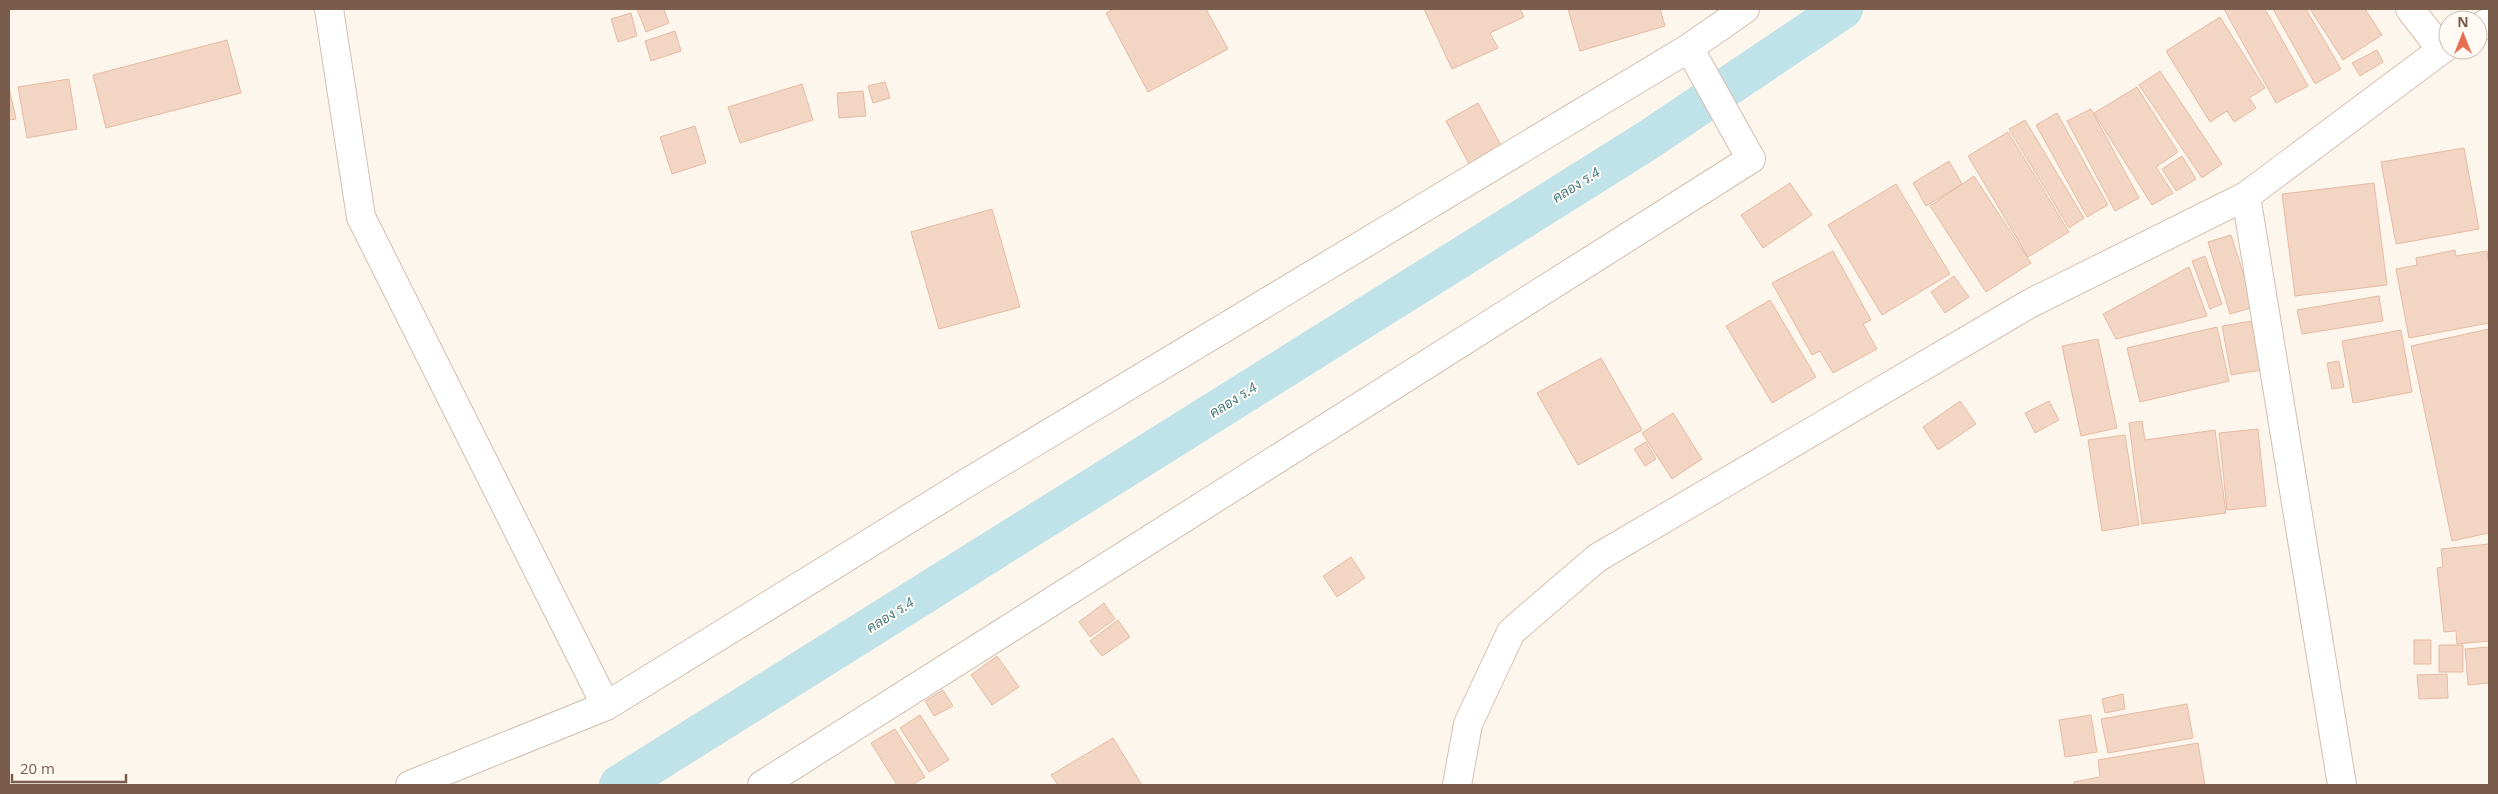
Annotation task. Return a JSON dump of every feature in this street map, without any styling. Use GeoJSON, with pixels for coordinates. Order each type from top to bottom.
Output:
{"type":"FeatureCollection","features":[{"type":"Feature","properties":{"kind":"street"},"geometry":{"type":"LineString","coordinates":[[329,9],[361,217],[606,706]]}},
{"type":"Feature","properties":{"kind":"street"},"geometry":{"type":"LineString","coordinates":[[410,785],[606,706],[964,484],[1689,48],[1745,9]]}},
{"type":"Feature","properties":{"kind":"street"},"geometry":{"type":"LineString","coordinates":[[2410,9],[2438,40]]}},
{"type":"Feature","properties":{"kind":"street"},"geometry":{"type":"LineString","coordinates":[[762,785],[1751,159],[1689,48]]}},
{"type":"Feature","properties":{"kind":"street"},"geometry":{"type":"LineString","coordinates":[[1457,785],[1468,724],[1511,632],[1597,558],[2029,304],[2246,196],[2438,52]]}},
{"type":"Feature","properties":{"kind":"street"},"geometry":{"type":"LineString","coordinates":[[2246,196],[2342,785]]}},
{"type":"Feature","properties":{"kind":"building"},"geometry":{"type":"Polygon","coordinates":[[[637,9],[664,9],[669,23],[646,32],[637,9]]]}},
{"type":"Feature","properties":{"kind":"building"},"geometry":{"type":"Polygon","coordinates":[[[1114,9],[1206,9],[1228,49],[1148,92],[1106,13],[1114,9]]]}},
{"type":"Feature","properties":{"kind":"building"},"geometry":{"type":"Polygon","coordinates":[[[1424,9],[1520,9],[1524,17],[1490,33],[1498,48],[1452,69],[1424,9]]]}},
{"type":"Feature","properties":{"kind":"building"},"geometry":{"type":"Polygon","coordinates":[[[1568,9],[1660,9],[1665,26],[1580,51],[1568,9]]]}},
{"type":"Feature","properties":{"kind":"building"},"geometry":{"type":"Polygon","coordinates":[[[2224,9],[2265,9],[2308,86],[2276,103],[2224,9]]]}},
{"type":"Feature","properties":{"kind":"building"},"geometry":{"type":"Polygon","coordinates":[[[2273,9],[2306,9],[2341,69],[2315,84],[2273,9]]]}},
{"type":"Feature","properties":{"kind":"building"},"geometry":{"type":"Polygon","coordinates":[[[2310,9],[2365,9],[2382,35],[2343,60],[2310,9]]]}},
{"type":"Feature","properties":{"kind":"building"},"geometry":{"type":"Polygon","coordinates":[[[631,13],[637,36],[618,42],[611,19],[631,13]]]}},
{"type":"Feature","properties":{"kind":"building"},"geometry":{"type":"Polygon","coordinates":[[[2220,17],[2265,88],[2249,98],[2256,108],[2234,122],[2227,111],[2210,122],[2166,51],[2220,17]]]}},
{"type":"Feature","properties":{"kind":"building"},"geometry":{"type":"Polygon","coordinates":[[[675,31],[681,51],[651,61],[645,41],[675,31]]]}},
{"type":"Feature","properties":{"kind":"building"},"geometry":{"type":"Polygon","coordinates":[[[227,40],[241,93],[106,128],[93,75],[227,40]]]}},
{"type":"Feature","properties":{"kind":"building"},"geometry":{"type":"Polygon","coordinates":[[[2377,50],[2383,62],[2360,76],[2352,63],[2377,50]]]}},
{"type":"Feature","properties":{"kind":"building"},"geometry":{"type":"Polygon","coordinates":[[[2160,71],[2222,164],[2202,178],[2139,85],[2160,71]]]}},
{"type":"Feature","properties":{"kind":"building"},"geometry":{"type":"Polygon","coordinates":[[[69,79],[77,129],[27,138],[18,87],[69,79]]]}},
{"type":"Feature","properties":{"kind":"building"},"geometry":{"type":"Polygon","coordinates":[[[885,82],[890,98],[873,103],[868,86],[885,82]]]}},
{"type":"Feature","properties":{"kind":"building"},"geometry":{"type":"Polygon","coordinates":[[[802,84],[813,120],[740,143],[728,107],[802,84]]]}},
{"type":"Feature","properties":{"kind":"building"},"geometry":{"type":"Polygon","coordinates":[[[2137,87],[2178,152],[2156,167],[2173,193],[2152,205],[2094,113],[2137,87]]]}},
{"type":"Feature","properties":{"kind":"building"},"geometry":{"type":"Polygon","coordinates":[[[9,88],[16,119],[9,120],[9,88]]]}},
{"type":"Feature","properties":{"kind":"building"},"geometry":{"type":"Polygon","coordinates":[[[863,91],[866,116],[839,118],[837,93],[863,91]]]}},
{"type":"Feature","properties":{"kind":"building"},"geometry":{"type":"Polygon","coordinates":[[[1478,103],[1502,147],[1469,164],[1446,121],[1478,103]]]}},
{"type":"Feature","properties":{"kind":"building"},"geometry":{"type":"Polygon","coordinates":[[[2091,109],[2139,198],[2115,211],[2067,121],[2091,109]]]}},
{"type":"Feature","properties":{"kind":"building"},"geometry":{"type":"Polygon","coordinates":[[[2057,113],[2108,205],[2087,217],[2036,125],[2057,113]]]}},
{"type":"Feature","properties":{"kind":"building"},"geometry":{"type":"Polygon","coordinates":[[[2025,120],[2084,218],[2069,228],[2009,129],[2025,120]]]}},
{"type":"Feature","properties":{"kind":"building"},"geometry":{"type":"Polygon","coordinates":[[[695,126],[706,163],[672,174],[660,137],[695,126]]]}},
{"type":"Feature","properties":{"kind":"building"},"geometry":{"type":"Polygon","coordinates":[[[2008,132],[2069,232],[2028,257],[1968,156],[2008,132]]]}},
{"type":"Feature","properties":{"kind":"building"},"geometry":{"type":"Polygon","coordinates":[[[2464,148],[2479,229],[2396,244],[2381,162],[2464,148]]]}},
{"type":"Feature","properties":{"kind":"building"},"geometry":{"type":"Polygon","coordinates":[[[2182,156],[2196,179],[2176,191],[2162,169],[2182,156]]]}},
{"type":"Feature","properties":{"kind":"building"},"geometry":{"type":"Polygon","coordinates":[[[1949,161],[1962,184],[1926,206],[1913,183],[1949,161]]]}},
{"type":"Feature","properties":{"kind":"building"},"geometry":{"type":"Polygon","coordinates":[[[1974,176],[2031,263],[1986,292],[1930,206],[1974,176]]]}},
{"type":"Feature","properties":{"kind":"building"},"geometry":{"type":"Polygon","coordinates":[[[1790,183],[1812,215],[1763,248],[1741,215],[1790,183]]]}},
{"type":"Feature","properties":{"kind":"building"},"geometry":{"type":"Polygon","coordinates":[[[2374,183],[2387,285],[2295,296],[2282,194],[2374,183]]]}},
{"type":"Feature","properties":{"kind":"building"},"geometry":{"type":"Polygon","coordinates":[[[1896,184],[1950,274],[1882,315],[1828,225],[1896,184]]]}},
{"type":"Feature","properties":{"kind":"building"},"geometry":{"type":"Polygon","coordinates":[[[992,209],[1020,307],[939,329],[911,232],[992,209]]]}},
{"type":"Feature","properties":{"kind":"building"},"geometry":{"type":"Polygon","coordinates":[[[2231,235],[2254,307],[2230,314],[2208,242],[2231,235]]]}},
{"type":"Feature","properties":{"kind":"building"},"geometry":{"type":"Polygon","coordinates":[[[2455,250],[2456,256],[2487,251],[2489,264],[2489,323],[2409,338],[2396,269],[2417,265],[2416,258],[2455,250]]]}},
{"type":"Feature","properties":{"kind":"building"},"geometry":{"type":"Polygon","coordinates":[[[1833,251],[1871,320],[1863,324],[1877,349],[1833,373],[1820,351],[1812,355],[1772,283],[1833,251]]]}},
{"type":"Feature","properties":{"kind":"building"},"geometry":{"type":"Polygon","coordinates":[[[2205,256],[2222,304],[2210,309],[2192,261],[2205,256]]]}},
{"type":"Feature","properties":{"kind":"building"},"geometry":{"type":"Polygon","coordinates":[[[2189,267],[2207,316],[2116,339],[2103,314],[2189,267]]]}},
{"type":"Feature","properties":{"kind":"building"},"geometry":{"type":"Polygon","coordinates":[[[1954,276],[1969,297],[1945,313],[1931,292],[1954,276]]]}},
{"type":"Feature","properties":{"kind":"building"},"geometry":{"type":"Polygon","coordinates":[[[2379,296],[2383,321],[2302,334],[2297,310],[2379,296]]]}},
{"type":"Feature","properties":{"kind":"building"},"geometry":{"type":"Polygon","coordinates":[[[1770,300],[1816,377],[1772,403],[1726,326],[1770,300]]]}},
{"type":"Feature","properties":{"kind":"building"},"geometry":{"type":"Polygon","coordinates":[[[2252,321],[2262,370],[2231,375],[2222,326],[2252,321]]]}},
{"type":"Feature","properties":{"kind":"building"},"geometry":{"type":"Polygon","coordinates":[[[2217,327],[2229,381],[2140,402],[2127,348],[2217,327]]]}},
{"type":"Feature","properties":{"kind":"building"},"geometry":{"type":"Polygon","coordinates":[[[2489,329],[2489,533],[2452,541],[2411,346],[2489,329]]]}},
{"type":"Feature","properties":{"kind":"building"},"geometry":{"type":"Polygon","coordinates":[[[2401,330],[2412,392],[2353,403],[2342,341],[2401,330]]]}},
{"type":"Feature","properties":{"kind":"building"},"geometry":{"type":"Polygon","coordinates":[[[2098,339],[2117,428],[2081,436],[2062,346],[2098,339]]]}},
{"type":"Feature","properties":{"kind":"building"},"geometry":{"type":"Polygon","coordinates":[[[1601,358],[1642,430],[1578,465],[1537,393],[1601,358]]]}},
{"type":"Feature","properties":{"kind":"building"},"geometry":{"type":"Polygon","coordinates":[[[2339,361],[2344,387],[2332,389],[2327,363],[2339,361]]]}},
{"type":"Feature","properties":{"kind":"building"},"geometry":{"type":"Polygon","coordinates":[[[1960,401],[1976,424],[1938,450],[1923,427],[1960,401]]]}},
{"type":"Feature","properties":{"kind":"building"},"geometry":{"type":"Polygon","coordinates":[[[2049,401],[2059,420],[2035,433],[2025,413],[2049,401]]]}},
{"type":"Feature","properties":{"kind":"building"},"geometry":{"type":"Polygon","coordinates":[[[1673,413],[1702,459],[1672,479],[1642,433],[1673,413]]]}},
{"type":"Feature","properties":{"kind":"building"},"geometry":{"type":"Polygon","coordinates":[[[2142,421],[2145,440],[2215,430],[2226,513],[2142,524],[2129,423],[2142,421]]]}},
{"type":"Feature","properties":{"kind":"building"},"geometry":{"type":"Polygon","coordinates":[[[2258,429],[2266,506],[2227,510],[2219,433],[2258,429]]]}},
{"type":"Feature","properties":{"kind":"building"},"geometry":{"type":"Polygon","coordinates":[[[2125,435],[2139,525],[2102,531],[2088,440],[2125,435]]]}},
{"type":"Feature","properties":{"kind":"building"},"geometry":{"type":"Polygon","coordinates":[[[1646,442],[1656,459],[1645,466],[1634,449],[1646,442]]]}},
{"type":"Feature","properties":{"kind":"building"},"geometry":{"type":"Polygon","coordinates":[[[2489,544],[2489,641],[2457,644],[2456,631],[2444,632],[2437,568],[2443,567],[2441,549],[2489,544]]]}},
{"type":"Feature","properties":{"kind":"building"},"geometry":{"type":"Polygon","coordinates":[[[1351,557],[1365,578],[1337,597],[1323,576],[1351,557]]]}},
{"type":"Feature","properties":{"kind":"building"},"geometry":{"type":"Polygon","coordinates":[[[1104,603],[1115,619],[1090,637],[1079,622],[1104,603]]]}},
{"type":"Feature","properties":{"kind":"building"},"geometry":{"type":"Polygon","coordinates":[[[1118,620],[1130,637],[1102,656],[1090,641],[1118,620]]]}},
{"type":"Feature","properties":{"kind":"building"},"geometry":{"type":"Polygon","coordinates":[[[2414,640],[2431,640],[2431,664],[2414,664],[2414,640]]]}},
{"type":"Feature","properties":{"kind":"building"},"geometry":{"type":"Polygon","coordinates":[[[2439,645],[2463,645],[2463,672],[2439,672],[2439,645]]]}},
{"type":"Feature","properties":{"kind":"building"},"geometry":{"type":"Polygon","coordinates":[[[2489,647],[2489,683],[2468,685],[2465,649],[2489,647]]]}},
{"type":"Feature","properties":{"kind":"building"},"geometry":{"type":"Polygon","coordinates":[[[997,656],[1019,687],[992,705],[971,675],[997,656]]]}},
{"type":"Feature","properties":{"kind":"building"},"geometry":{"type":"Polygon","coordinates":[[[2447,674],[2448,698],[2419,699],[2417,675],[2447,674]]]}},
{"type":"Feature","properties":{"kind":"building"},"geometry":{"type":"Polygon","coordinates":[[[943,690],[953,706],[934,716],[925,701],[943,690]]]}},
{"type":"Feature","properties":{"kind":"building"},"geometry":{"type":"Polygon","coordinates":[[[2123,694],[2125,709],[2105,713],[2102,699],[2123,694]]]}},
{"type":"Feature","properties":{"kind":"building"},"geometry":{"type":"Polygon","coordinates":[[[2187,704],[2193,738],[2108,753],[2101,719],[2187,704]]]}},
{"type":"Feature","properties":{"kind":"building"},"geometry":{"type":"Polygon","coordinates":[[[920,715],[949,760],[929,772],[900,728],[920,715]]]}},
{"type":"Feature","properties":{"kind":"building"},"geometry":{"type":"Polygon","coordinates":[[[2091,715],[2097,752],[2065,757],[2059,720],[2091,715]]]}},
{"type":"Feature","properties":{"kind":"building"},"geometry":{"type":"Polygon","coordinates":[[[895,729],[925,777],[912,785],[897,785],[871,743],[895,729]]]}},
{"type":"Feature","properties":{"kind":"building"},"geometry":{"type":"Polygon","coordinates":[[[1113,738],[1142,785],[1058,785],[1051,775],[1113,738]]]}},
{"type":"Feature","properties":{"kind":"building"},"geometry":{"type":"Polygon","coordinates":[[[2198,743],[2205,785],[2074,785],[2074,782],[2100,777],[2098,760],[2198,743]]]}},
{"type":"Feature","properties":{"kind":"waterway","name":"คลอง ร.4"},"geometry":{"type":"LineString","coordinates":[[619,785],[1645,142],[1843,9]]}}]}
